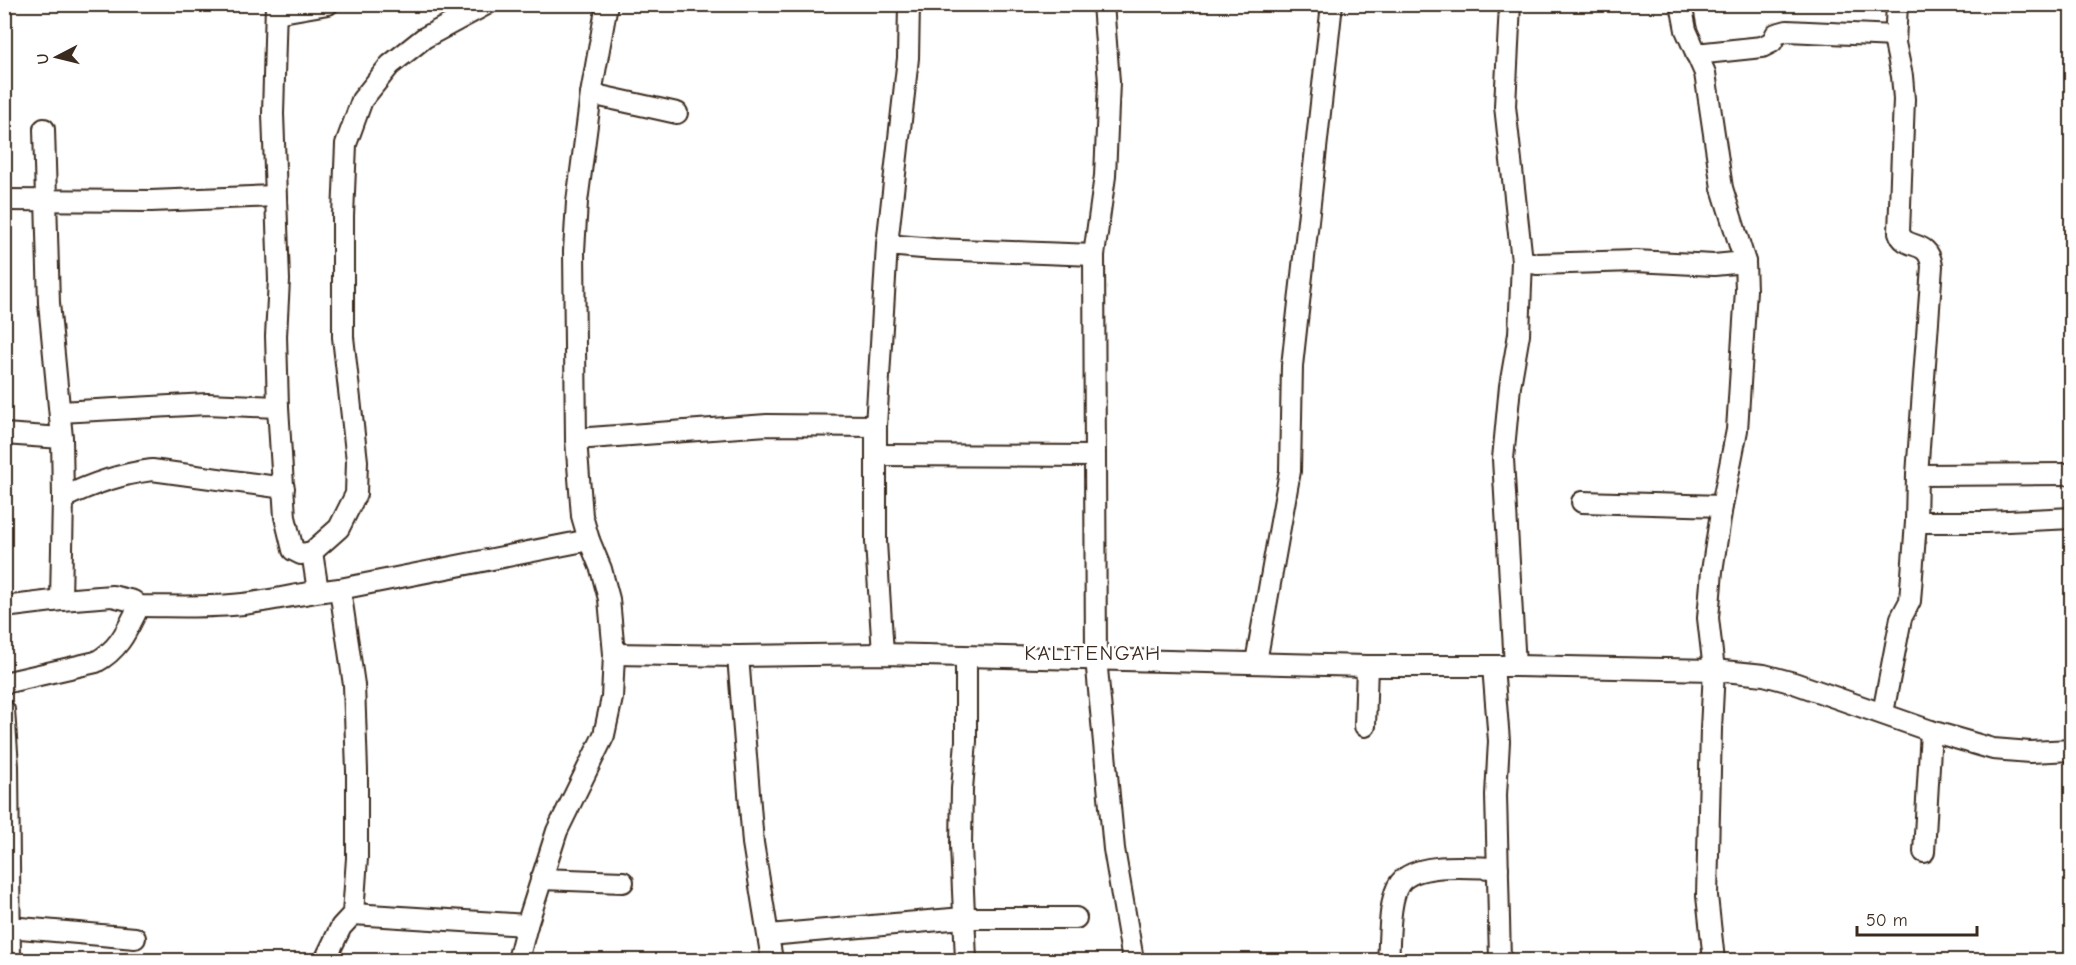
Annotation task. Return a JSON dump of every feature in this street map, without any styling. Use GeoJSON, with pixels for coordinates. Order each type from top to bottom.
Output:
{"type":"FeatureCollection","features":[{"type":"Feature","properties":{"kind":"street"},"geometry":{"type":"LineString","coordinates":[[328,4],[276,9],[273,114],[279,280],[276,336],[278,407],[285,517],[293,550],[302,554],[312,552],[339,528],[356,494],[357,461],[343,337],[343,216],[346,144],[362,100],[390,65],[424,38],[487,4]]}},
{"type":"Feature","properties":{"kind":"street"},"geometry":{"type":"LineString","coordinates":[[518,960],[557,831],[604,735],[612,698],[614,654],[609,599],[582,516],[576,439],[574,251],[577,202],[591,94],[607,4]]}},
{"type":"Feature","properties":{"kind":"street"},"geometry":{"type":"LineString","coordinates":[[884,654],[876,542],[876,426],[887,245],[908,58],[909,4]]}},
{"type":"Feature","properties":{"kind":"street"},"geometry":{"type":"LineString","coordinates":[[1102,4],[1108,82],[1105,176],[1094,255],[1096,658],[1114,849],[1133,960]]}},
{"type":"Feature","properties":{"kind":"street"},"geometry":{"type":"LineString","coordinates":[[1256,662],[1290,471],[1292,366],[1332,4]]}},
{"type":"Feature","properties":{"kind":"street"},"geometry":{"type":"LineString","coordinates":[[1510,4],[1505,106],[1522,261],[1519,334],[1510,387],[1503,459],[1515,666]]}},
{"type":"Feature","properties":{"kind":"street"},"geometry":{"type":"LineString","coordinates":[[1681,4],[1686,30],[1705,73],[1722,188],[1745,262],[1746,290],[1737,430],[1722,506],[1712,571],[1708,618],[1714,670],[1707,896],[1714,960]]}},
{"type":"Feature","properties":{"kind":"street"},"geometry":{"type":"LineString","coordinates":[[1883,713],[1901,618],[1910,601],[1932,266],[1929,253],[1924,248],[1906,242],[1899,232],[1904,99],[1895,36],[1897,4]]}},
{"type":"Feature","properties":{"kind":"street"},"geometry":{"type":"LineString","coordinates":[[1696,54],[1762,47],[1772,42],[1776,34],[1787,31],[1895,36]]}},
{"type":"Feature","properties":{"kind":"street"},"geometry":{"type":"LineString","coordinates":[[591,94],[677,113]]}},
{"type":"Feature","properties":{"kind":"street"},"geometry":{"type":"LineString","coordinates":[[44,129],[49,303],[62,438],[61,600]]}},
{"type":"Feature","properties":{"kind":"street"},"geometry":{"type":"LineString","coordinates":[[4,200],[151,201],[275,196]]}},
{"type":"Feature","properties":{"kind":"street"},"geometry":{"type":"LineString","coordinates":[[887,245],[1094,255]]}},
{"type":"Feature","properties":{"kind":"street"},"geometry":{"type":"LineString","coordinates":[[1522,261],[1537,264],[1635,261],[1714,265],[1745,262]]}},
{"type":"Feature","properties":{"kind":"street"},"geometry":{"type":"LineString","coordinates":[[60,412],[207,404],[278,407]]}},
{"type":"Feature","properties":{"kind":"street"},"geometry":{"type":"LineString","coordinates":[[576,439],[767,425],[876,426]]}},
{"type":"Feature","properties":{"kind":"street"},"geometry":{"type":"LineString","coordinates":[[4,434],[62,438]]}},
{"type":"Feature","properties":{"kind":"street"},"geometry":{"type":"LineString","coordinates":[[876,455],[1095,456]]}},
{"type":"Feature","properties":{"kind":"street"},"geometry":{"type":"LineString","coordinates":[[63,498],[94,484],[136,472],[152,470],[284,488]]}},
{"type":"Feature","properties":{"kind":"street"},"geometry":{"type":"LineString","coordinates":[[1917,475],[2072,474]]}},
{"type":"Feature","properties":{"kind":"street"},"geometry":{"type":"LineString","coordinates":[[1582,502],[1722,506]]}},
{"type":"Feature","properties":{"kind":"street"},"geometry":{"type":"LineString","coordinates":[[1916,522],[2072,518]]}},
{"type":"Feature","properties":{"kind":"street"},"geometry":{"type":"LineString","coordinates":[[4,607],[112,596],[133,601],[139,606],[240,605],[340,589],[589,540]]}},
{"type":"Feature","properties":{"kind":"street"},"geometry":{"type":"LineString","coordinates":[[312,552],[318,591]]}},
{"type":"Feature","properties":{"kind":"street"},"geometry":{"type":"LineString","coordinates":[[326,960],[341,927],[353,914],[357,858],[354,685],[340,589]]}},
{"type":"Feature","properties":{"kind":"street"},"geometry":{"type":"LineString","coordinates":[[4,682],[96,662],[107,656],[117,647],[139,606]]}},
{"type":"Feature","properties":{"kind":"street"},"geometry":{"type":"LineString","coordinates":[[614,654],[738,656],[884,654],[966,658],[1096,658],[1367,666],[1714,670],[1774,678],[1931,731],[1993,749],[2030,752],[2072,750]]}},
{"type":"Feature","properties":{"kind":"street"},"geometry":{"type":"LineString","coordinates":[[738,656],[753,843],[770,935],[768,945],[772,960]]}},
{"type":"Feature","properties":{"kind":"street"},"geometry":{"type":"LineString","coordinates":[[966,658],[966,741],[962,822],[966,960]]}},
{"type":"Feature","properties":{"kind":"street"},"geometry":{"type":"LineString","coordinates":[[1365,726],[1367,666]]}},
{"type":"Feature","properties":{"kind":"street"},"geometry":{"type":"LineString","coordinates":[[1493,666],[1499,741],[1496,795],[1500,960]]}},
{"type":"Feature","properties":{"kind":"street"},"geometry":{"type":"LineString","coordinates":[[4,710],[8,766],[10,960]]}},
{"type":"Feature","properties":{"kind":"street"},"geometry":{"type":"LineString","coordinates":[[1924,852],[1931,731]]}},
{"type":"Feature","properties":{"kind":"street"},"geometry":{"type":"LineString","coordinates":[[1388,960],[1394,901],[1400,884],[1411,874],[1429,868],[1498,868]]}},
{"type":"Feature","properties":{"kind":"street"},"geometry":{"type":"LineString","coordinates":[[541,879],[623,882]]}},
{"type":"Feature","properties":{"kind":"street"},"geometry":{"type":"LineString","coordinates":[[353,914],[527,925]]}},
{"type":"Feature","properties":{"kind":"street"},"geometry":{"type":"LineString","coordinates":[[770,935],[963,918],[1076,918]]}},
{"type":"Feature","properties":{"kind":"street"},"geometry":{"type":"LineString","coordinates":[[9,927],[135,938]]}},
{"type":"Feature","properties":{"kind":"district","name":"KALITENGAH"},"geometry":{"type":"Point","coordinates":[1093,653]}}]}
